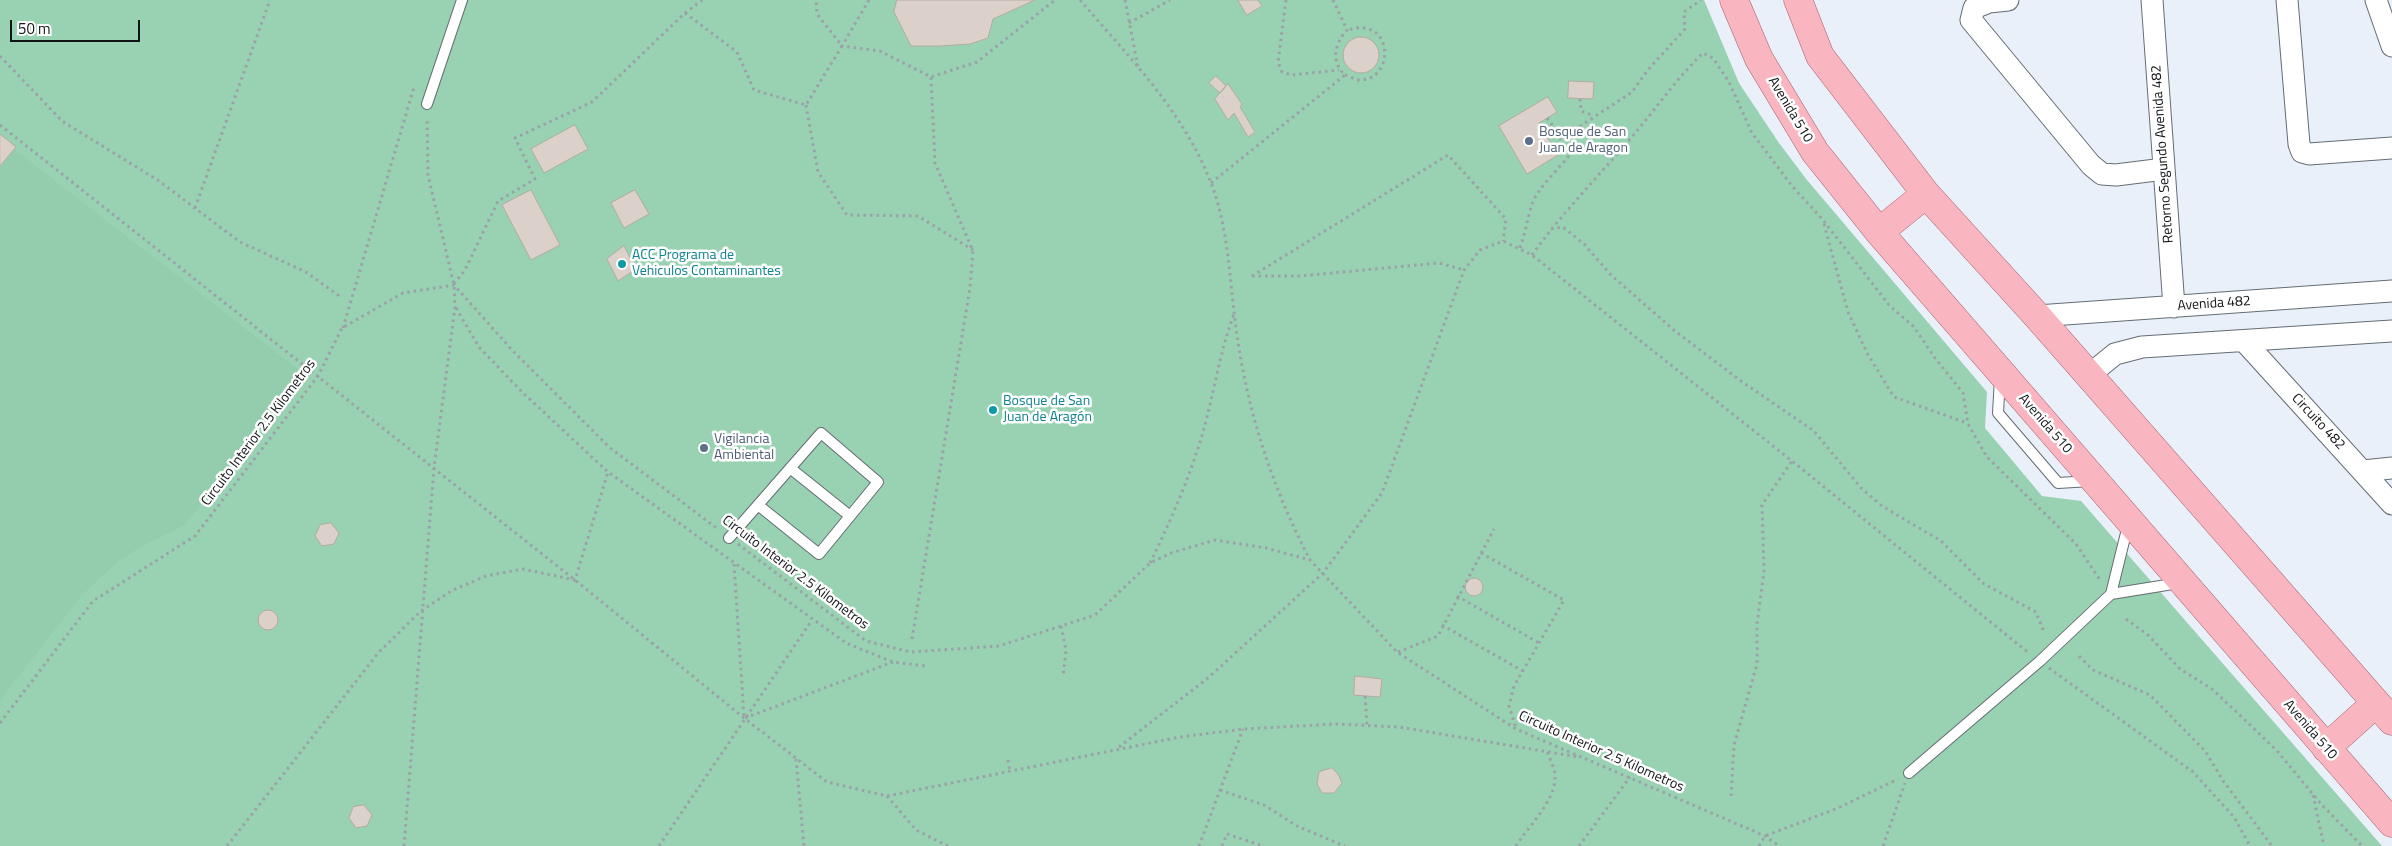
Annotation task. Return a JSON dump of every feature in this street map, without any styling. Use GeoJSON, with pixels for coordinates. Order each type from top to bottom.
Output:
{"type":"FeatureCollection","features":[{"type":"Feature","properties":{"kind":"main road","name":"Avenida 510"},"geometry":{"type":"LineString","coordinates":[[1734,0],[1759,59],[1815,152],[1879,232],[2392,823]]}},
{"type":"Feature","properties":{"kind":"main road"},"geometry":{"type":"LineString","coordinates":[[1798,0],[1820,56],[1926,194],[2037,316],[2384,712],[2326,748]]}},
{"type":"Feature","properties":{"kind":"main road"},"geometry":{"type":"LineString","coordinates":[[1879,232],[1926,194]]}},
{"type":"Feature","properties":{"kind":"street"},"geometry":{"type":"LineString","coordinates":[[2008,0],[1989,2],[1974,8],[1971,20],[2091,165],[2102,174],[2116,175],[2164,169]]}},
{"type":"Feature","properties":{"kind":"street","name":"Retorno Segundo Avenida 482"},"geometry":{"type":"LineString","coordinates":[[2152,0],[2174,307]]}},
{"type":"Feature","properties":{"kind":"street"},"geometry":{"type":"LineString","coordinates":[[2287,0],[2298,144],[2302,152],[2309,154],[2392,148]]}},
{"type":"Feature","properties":{"kind":"street"},"geometry":{"type":"LineString","coordinates":[[2376,0],[2392,46]]}},
{"type":"Feature","properties":{"kind":"street","name":"Avenida 482"},"geometry":{"type":"LineString","coordinates":[[2037,316],[2392,291]]}},
{"type":"Feature","properties":{"kind":"street"},"geometry":{"type":"LineString","coordinates":[[2088,376],[2115,354],[2142,346],[2244,342],[2392,331]]}},
{"type":"Feature","properties":{"kind":"street","name":"Circuito 482"},"geometry":{"type":"LineString","coordinates":[[2244,342],[2392,504]]}},
{"type":"Feature","properties":{"kind":"street"},"geometry":{"type":"LineString","coordinates":[[2363,471],[2392,468]]}},
{"type":"Feature","properties":{"kind":"lane"},"geometry":{"type":"LineString","coordinates":[[427,104],[462,0]]}},
{"type":"Feature","properties":{"kind":"lane"},"geometry":{"type":"LineString","coordinates":[[729,538],[821,433],[878,482],[819,554],[758,506]]}},
{"type":"Feature","properties":{"kind":"lane"},"geometry":{"type":"LineString","coordinates":[[790,468],[850,516]]}},
{"type":"Feature","properties":{"kind":"lane"},"geometry":{"type":"LineString","coordinates":[[1909,773],[2040,661],[2111,594],[2129,521]]}},
{"type":"Feature","properties":{"kind":"lane"},"geometry":{"type":"LineString","coordinates":[[2111,594],[2182,583]]}},
{"type":"Feature","properties":{"kind":"path"},"geometry":{"type":"LineString","coordinates":[[194,208],[270,0]]}},
{"type":"Feature","properties":{"kind":"path"},"geometry":{"type":"LineString","coordinates":[[342,328],[403,293],[454,285],[465,270],[498,201],[535,180],[515,138],[592,102],[685,13],[702,0]]}},
{"type":"Feature","properties":{"kind":"path"},"geometry":{"type":"LineString","coordinates":[[816,0],[817,14],[842,46],[880,51],[931,76],[977,62],[1055,0]]}},
{"type":"Feature","properties":{"kind":"path"},"geometry":{"type":"LineString","coordinates":[[869,0],[806,105],[818,172],[847,214],[918,216],[973,251]]}},
{"type":"Feature","properties":{"kind":"path"},"geometry":{"type":"LineString","coordinates":[[1080,0],[1138,68],[1184,128],[1211,183],[1231,270],[1234,313],[1256,431],[1287,516],[1310,560]]}},
{"type":"Feature","properties":{"kind":"path"},"geometry":{"type":"LineString","coordinates":[[1126,0],[1138,68]]}},
{"type":"Feature","properties":{"kind":"path"},"geometry":{"type":"LineString","coordinates":[[1129,23],[1170,0]]}},
{"type":"Feature","properties":{"kind":"path"},"geometry":{"type":"LineString","coordinates":[[1286,0],[1278,62],[1282,72],[1292,75],[1339,70]]}},
{"type":"Feature","properties":{"kind":"path"},"geometry":{"type":"LineString","coordinates":[[1333,0],[1347,30]]}},
{"type":"Feature","properties":{"kind":"path"},"geometry":{"type":"LineString","coordinates":[[1556,130],[1579,127],[1632,92],[1647,71],[1685,29],[1684,12],[1701,0]]}},
{"type":"Feature","properties":{"kind":"path"},"geometry":{"type":"LineString","coordinates":[[685,13],[737,52],[754,90],[806,105]]}},
{"type":"Feature","properties":{"kind":"path"},"geometry":{"type":"LineString","coordinates":[[1364,28],[1378,34],[1385,48],[1384,63],[1374,76],[1359,80],[1344,75],[1339,70],[1335,54],[1339,39],[1347,30],[1364,28]]}},
{"type":"Feature","properties":{"kind":"path"},"geometry":{"type":"LineString","coordinates":[[1532,256],[1551,230],[1632,137],[1682,73],[1702,53],[1713,58],[1729,82],[1752,133],[1792,186],[1822,220],[1889,305],[1914,327],[1935,358],[1963,393],[1968,424],[1988,457],[2076,544],[2101,582]]}},
{"type":"Feature","properties":{"kind":"path"},"geometry":{"type":"LineString","coordinates":[[0,56],[62,121],[159,181],[240,242],[306,272],[342,298]]}},
{"type":"Feature","properties":{"kind":"path"},"geometry":{"type":"LineString","coordinates":[[1211,183],[1344,75]]}},
{"type":"Feature","properties":{"kind":"path"},"geometry":{"type":"LineString","coordinates":[[912,639],[968,298],[973,251],[935,163],[931,76]]}},
{"type":"Feature","properties":{"kind":"path","name":"Circuito Interior 2.5 Kilometros"},"geometry":{"type":"LineString","coordinates":[[0,723],[93,601],[196,536],[318,376],[342,328],[414,87]]}},
{"type":"Feature","properties":{"kind":"path"},"geometry":{"type":"LineString","coordinates":[[1580,99],[1581,111],[1594,116]]}},
{"type":"Feature","properties":{"kind":"path"},"geometry":{"type":"LineString","coordinates":[[404,846],[421,611],[434,468],[455,307],[454,285],[428,176],[427,104]]}},
{"type":"Feature","properties":{"kind":"path"},"geometry":{"type":"LineString","coordinates":[[1520,248],[1527,230],[1531,206],[1540,191],[1568,157],[1556,130],[1547,118]]}},
{"type":"Feature","properties":{"kind":"path"},"geometry":{"type":"LineString","coordinates":[[0,125],[576,580],[744,718],[827,782],[887,796],[1180,737],[1243,729],[1336,724],[1399,727],[1586,758]]}},
{"type":"Feature","properties":{"kind":"path"},"geometry":{"type":"LineString","coordinates":[[1464,270],[1439,263],[1300,276],[1252,276],[1448,156],[1506,219],[1503,241]]}},
{"type":"Feature","properties":{"kind":"path"},"geometry":{"type":"LineString","coordinates":[[1822,220],[1848,312],[1867,353],[1894,397],[1968,424]]}},
{"type":"Feature","properties":{"kind":"path"},"geometry":{"type":"LineString","coordinates":[[1551,230],[1563,227],[1584,244],[1611,275],[1675,331],[1741,381],[1814,431],[1861,488],[1882,506],[1941,541],[1984,584],[2036,612],[2044,632]]}},
{"type":"Feature","properties":{"kind":"path"},"geometry":{"type":"LineString","coordinates":[[1117,749],[1208,678],[1323,573],[1382,493],[1464,270],[1480,250],[1503,241],[1520,248],[1532,256],[1792,461],[2040,661],[2193,772],[2234,817],[2250,846]]}},
{"type":"Feature","properties":{"kind":"path","name":"Circuito Interior 2.5 Kilometros"},"geometry":{"type":"LineString","coordinates":[[454,285],[513,351],[609,447],[866,641],[911,652],[999,646],[1095,615],[1150,563],[1170,553],[1216,540],[1266,548],[1310,560],[1397,652],[1516,729],[1765,836],[1778,846]]}},
{"type":"Feature","properties":{"kind":"path"},"geometry":{"type":"LineString","coordinates":[[455,307],[479,347],[521,391],[608,472],[846,643],[893,662],[927,666]]}},
{"type":"Feature","properties":{"kind":"path"},"geometry":{"type":"LineString","coordinates":[[1150,563],[1172,517],[1193,463],[1207,417],[1221,350],[1234,313]]}},
{"type":"Feature","properties":{"kind":"path"},"geometry":{"type":"LineString","coordinates":[[1731,796],[1734,745],[1757,664],[1757,624],[1764,571],[1762,505],[1792,461]]}},
{"type":"Feature","properties":{"kind":"path"},"geometry":{"type":"LineString","coordinates":[[576,580],[608,472]]}},
{"type":"Feature","properties":{"kind":"path"},"geometry":{"type":"LineString","coordinates":[[1397,652],[1438,636],[1457,596],[1494,529]]}},
{"type":"Feature","properties":{"kind":"path"},"geometry":{"type":"LineString","coordinates":[[1481,553],[1564,600],[1514,686],[1510,706],[1516,729]]}},
{"type":"Feature","properties":{"kind":"path"},"geometry":{"type":"LineString","coordinates":[[734,564],[744,718]]}},
{"type":"Feature","properties":{"kind":"path"},"geometry":{"type":"LineString","coordinates":[[226,846],[380,652],[421,611],[451,591],[486,576],[523,569],[576,580]]}},
{"type":"Feature","properties":{"kind":"path"},"geometry":{"type":"LineString","coordinates":[[1457,596],[1540,642]]}},
{"type":"Feature","properties":{"kind":"path"},"geometry":{"type":"LineString","coordinates":[[2126,619],[2148,635],[2180,669],[2212,689],[2278,752],[2362,846]]}},
{"type":"Feature","properties":{"kind":"path"},"geometry":{"type":"LineString","coordinates":[[659,846],[812,620]]}},
{"type":"Feature","properties":{"kind":"path"},"geometry":{"type":"LineString","coordinates":[[1442,625],[1523,671]]}},
{"type":"Feature","properties":{"kind":"path"},"geometry":{"type":"LineString","coordinates":[[1061,626],[1066,650],[1063,677]]}},
{"type":"Feature","properties":{"kind":"path"},"geometry":{"type":"LineString","coordinates":[[2079,656],[2093,670],[2150,694],[2205,751],[2272,846]]}},
{"type":"Feature","properties":{"kind":"path"},"geometry":{"type":"LineString","coordinates":[[744,718],[893,662]]}},
{"type":"Feature","properties":{"kind":"path"},"geometry":{"type":"LineString","coordinates":[[1365,696],[1366,725]]}},
{"type":"Feature","properties":{"kind":"path"},"geometry":{"type":"LineString","coordinates":[[1199,846],[1243,729]]}},
{"type":"Feature","properties":{"kind":"path"},"geometry":{"type":"LineString","coordinates":[[1516,846],[1547,806],[1555,774],[1547,751]]}},
{"type":"Feature","properties":{"kind":"path"},"geometry":{"type":"LineString","coordinates":[[796,758],[804,846]]}},
{"type":"Feature","properties":{"kind":"path"},"geometry":{"type":"LineString","coordinates":[[1008,760],[1010,771]]}},
{"type":"Feature","properties":{"kind":"path"},"geometry":{"type":"LineString","coordinates":[[1759,846],[1765,836],[1845,805],[1909,773]]}},
{"type":"Feature","properties":{"kind":"path"},"geometry":{"type":"LineString","coordinates":[[1883,846],[1909,773]]}},
{"type":"Feature","properties":{"kind":"path"},"geometry":{"type":"LineString","coordinates":[[1579,846],[1630,777]]}},
{"type":"Feature","properties":{"kind":"path"},"geometry":{"type":"LineString","coordinates":[[1220,790],[1264,805],[1296,826],[1345,846]]}},
{"type":"Feature","properties":{"kind":"path"},"geometry":{"type":"LineString","coordinates":[[2312,792],[2324,846]]}},
{"type":"Feature","properties":{"kind":"path"},"geometry":{"type":"LineString","coordinates":[[887,796],[916,830],[948,846]]}},
{"type":"Feature","properties":{"kind":"path"},"geometry":{"type":"LineString","coordinates":[[1222,846],[1227,834],[1263,846]]}},
{"type":"Feature","properties":{"kind":"green space","name":"Bosque de San Juan de Aragón"},"geometry":{"type":"Polygon","coordinates":[[[0,0],[1704,0],[1739,83],[1779,143],[1807,180],[1987,392],[1985,428],[2042,496],[2081,501],[2382,846],[0,846],[0,0]]]}},
{"type":"Feature","properties":{"kind":"green space"},"geometry":{"type":"Polygon","coordinates":[[[14,149],[300,371],[185,525],[142,546],[117,562],[82,595],[0,700],[0,168],[14,149]]]}},
{"type":"Feature","properties":{"kind":"building"},"geometry":{"type":"Polygon","coordinates":[[[897,0],[1035,0],[993,19],[988,38],[970,44],[911,46],[894,12],[897,0]]]}},
{"type":"Feature","properties":{"kind":"building"},"geometry":{"type":"Polygon","coordinates":[[[1238,0],[1258,0],[1262,6],[1247,15],[1238,0]]]}},
{"type":"Feature","properties":{"kind":"building"},"geometry":{"type":"Polygon","coordinates":[[[1361,37],[1368,38],[1374,42],[1378,48],[1378,62],[1374,68],[1368,72],[1361,73],[1354,72],[1348,68],[1344,62],[1343,55],[1344,48],[1348,42],[1354,38],[1361,37]]]}},
{"type":"Feature","properties":{"kind":"building"},"geometry":{"type":"Polygon","coordinates":[[[1216,76],[1226,86],[1220,93],[1209,83],[1216,76]]]}},
{"type":"Feature","properties":{"kind":"building"},"geometry":{"type":"Polygon","coordinates":[[[1569,81],[1594,82],[1593,99],[1568,98],[1569,81]]]}},
{"type":"Feature","properties":{"kind":"building"},"geometry":{"type":"Polygon","coordinates":[[[1228,84],[1242,104],[1240,107],[1255,132],[1248,137],[1234,113],[1228,120],[1215,99],[1228,84]]]}},
{"type":"Feature","properties":{"kind":"building","name":"Bosque de San Juan de Aragon"},"geometry":{"type":"Polygon","coordinates":[[[1548,97],[1557,112],[1539,123],[1558,155],[1527,174],[1499,126],[1548,97]]]}},
{"type":"Feature","properties":{"kind":"building"},"geometry":{"type":"Polygon","coordinates":[[[575,125],[588,149],[544,173],[531,149],[575,125]]]}},
{"type":"Feature","properties":{"kind":"building"},"geometry":{"type":"Polygon","coordinates":[[[0,134],[16,147],[0,166],[0,134]]]}},
{"type":"Feature","properties":{"kind":"building"},"geometry":{"type":"Polygon","coordinates":[[[531,190],[560,245],[531,260],[502,205],[531,190]]]}},
{"type":"Feature","properties":{"kind":"building"},"geometry":{"type":"Polygon","coordinates":[[[635,190],[649,214],[624,228],[611,203],[635,190]]]}},
{"type":"Feature","properties":{"kind":"building","name":"ACC Programa de Vehiculos Contaminantes"},"geometry":{"type":"Polygon","coordinates":[[[624,246],[636,269],[618,281],[607,259],[624,246]]]}},
{"type":"Feature","properties":{"kind":"building"},"geometry":{"type":"Polygon","coordinates":[[[331,523],[339,533],[334,544],[322,546],[315,536],[320,525],[331,523]]]}},
{"type":"Feature","properties":{"kind":"building"},"geometry":{"type":"Polygon","coordinates":[[[1474,578],[1480,581],[1483,587],[1480,593],[1474,596],[1468,593],[1465,587],[1468,581],[1474,578]]]}},
{"type":"Feature","properties":{"kind":"building"},"geometry":{"type":"Polygon","coordinates":[[[268,610],[275,613],[278,620],[275,627],[268,630],[261,627],[258,620],[261,613],[268,610]]]}},
{"type":"Feature","properties":{"kind":"building"},"geometry":{"type":"Polygon","coordinates":[[[1355,676],[1382,679],[1380,697],[1354,695],[1355,676]]]}},
{"type":"Feature","properties":{"kind":"building"},"geometry":{"type":"Polygon","coordinates":[[[1332,768],[1338,774],[1342,783],[1334,793],[1322,793],[1317,784],[1319,772],[1332,768]]]}},
{"type":"Feature","properties":{"kind":"building"},"geometry":{"type":"Polygon","coordinates":[[[364,805],[372,815],[367,826],[356,828],[349,818],[353,807],[364,805]]]}},
{"type":"Feature","properties":{"kind":"place","name":"Bosque de San Juan de Aragon"},"geometry":{"type":"Point","coordinates":[1529,141]}},
{"type":"Feature","properties":{"kind":"place","name":"ACC Programa de Vehiculos Contaminantes"},"geometry":{"type":"Point","coordinates":[622,264]}},
{"type":"Feature","properties":{"kind":"place","name":"Bosque de San Juan de Aragón"},"geometry":{"type":"Point","coordinates":[993,410]}},
{"type":"Feature","properties":{"kind":"place","name":"Vigilancia Ambiental"},"geometry":{"type":"Point","coordinates":[704,448]}}]}
